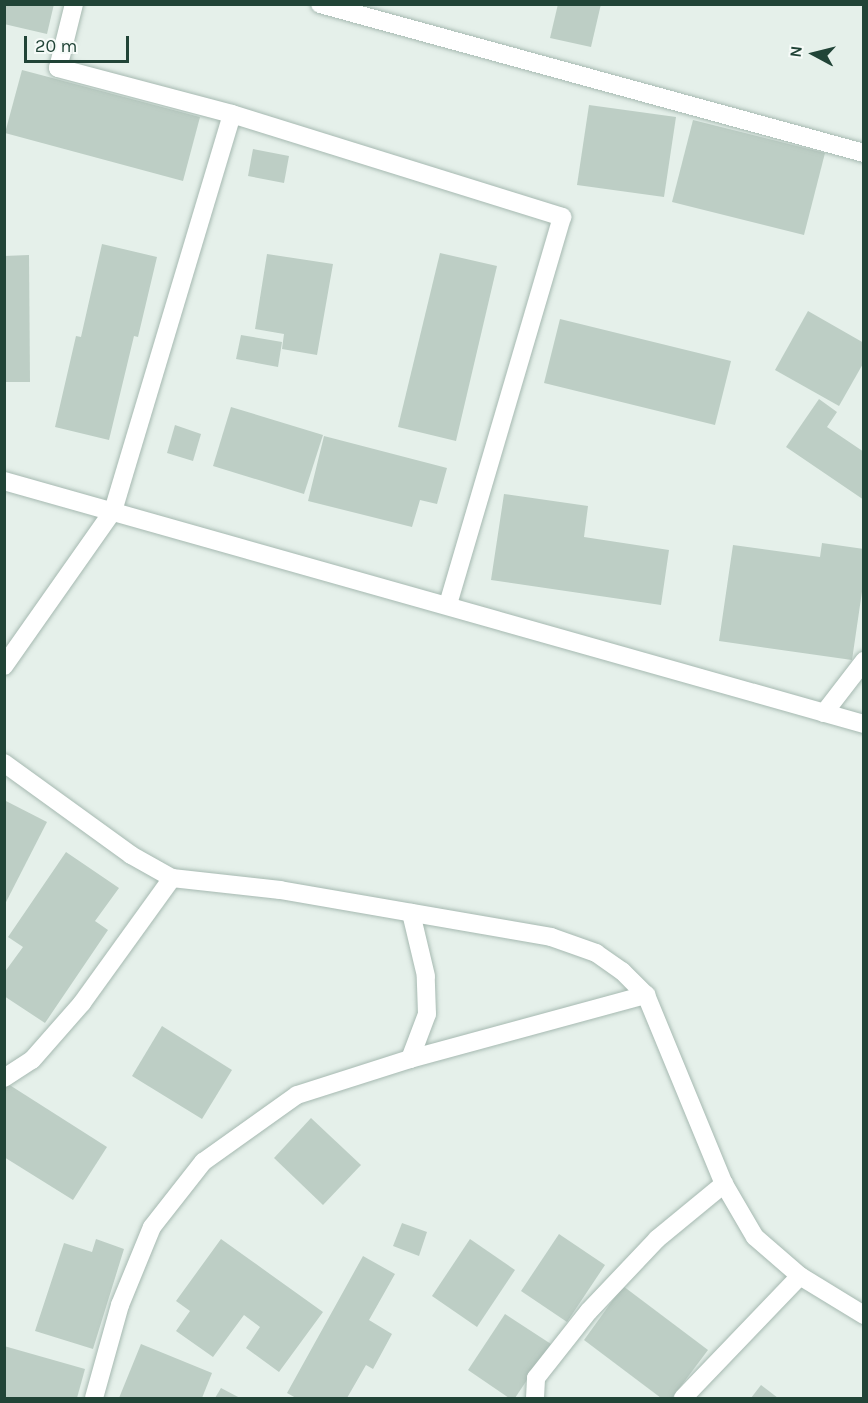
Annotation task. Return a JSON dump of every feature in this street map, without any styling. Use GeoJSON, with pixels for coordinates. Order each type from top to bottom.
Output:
{"type":"FeatureCollection","features":[{"type":"Feature","properties":{"kind":"street"},"geometry":{"type":"LineString","coordinates":[[74,4],[57,68],[232,114],[562,217],[448,605]]}},
{"type":"Feature","properties":{"kind":"street"},"geometry":{"type":"LineString","coordinates":[[320,4],[864,153]]}},
{"type":"Feature","properties":{"kind":"street"},"geometry":{"type":"LineString","coordinates":[[4,666],[113,511],[232,114]]}},
{"type":"Feature","properties":{"kind":"street"},"geometry":{"type":"LineString","coordinates":[[4,481],[864,724]]}},
{"type":"Feature","properties":{"kind":"street"},"geometry":{"type":"LineString","coordinates":[[824,713],[864,661]]}},
{"type":"Feature","properties":{"kind":"street"},"geometry":{"type":"LineString","coordinates":[[4,763],[131,855],[172,878],[280,890],[551,937],[596,953],[622,971],[646,995],[724,1184],[755,1237],[800,1276],[864,1315]]}},
{"type":"Feature","properties":{"kind":"street"},"geometry":{"type":"LineString","coordinates":[[4,1078],[32,1060],[82,1003],[172,878]]}},
{"type":"Feature","properties":{"kind":"street"},"geometry":{"type":"LineString","coordinates":[[410,1059],[427,1014],[426,976],[411,913]]}},
{"type":"Feature","properties":{"kind":"street"},"geometry":{"type":"LineString","coordinates":[[94,1398],[120,1305],[152,1227],[203,1162],[297,1095],[410,1059],[646,995]]}},
{"type":"Feature","properties":{"kind":"street"},"geometry":{"type":"LineString","coordinates":[[535,1398],[536,1378],[589,1311],[657,1239],[724,1184]]}},
{"type":"Feature","properties":{"kind":"street"},"geometry":{"type":"LineString","coordinates":[[683,1398],[800,1276]]}},
{"type":"Feature","properties":{"kind":"building"},"geometry":{"type":"Polygon","coordinates":[[[4,4],[54,4],[47,34],[4,24],[4,4]]]}},
{"type":"Feature","properties":{"kind":"building"},"geometry":{"type":"Polygon","coordinates":[[[558,4],[601,4],[591,47],[550,38],[558,4]]]}},
{"type":"Feature","properties":{"kind":"building"},"geometry":{"type":"Polygon","coordinates":[[[22,70],[200,117],[183,181],[5,133],[22,70]]]}},
{"type":"Feature","properties":{"kind":"building"},"geometry":{"type":"Polygon","coordinates":[[[589,105],[676,117],[664,197],[577,185],[589,105]]]}},
{"type":"Feature","properties":{"kind":"building"},"geometry":{"type":"Polygon","coordinates":[[[693,120],[825,153],[804,235],[672,202],[693,120]]]}},
{"type":"Feature","properties":{"kind":"building"},"geometry":{"type":"Polygon","coordinates":[[[253,149],[289,156],[284,183],[248,176],[253,149]]]}},
{"type":"Feature","properties":{"kind":"building"},"geometry":{"type":"Polygon","coordinates":[[[102,244],[157,257],[138,337],[134,336],[109,440],[55,427],[76,336],[81,337],[102,244]]]}},
{"type":"Feature","properties":{"kind":"building"},"geometry":{"type":"Polygon","coordinates":[[[440,253],[497,266],[456,441],[398,427],[440,253]]]}},
{"type":"Feature","properties":{"kind":"building"},"geometry":{"type":"Polygon","coordinates":[[[267,254],[333,264],[317,355],[282,349],[284,334],[255,329],[267,254]]]}},
{"type":"Feature","properties":{"kind":"building"},"geometry":{"type":"Polygon","coordinates":[[[29,255],[30,382],[4,382],[4,256],[29,255]]]}},
{"type":"Feature","properties":{"kind":"building"},"geometry":{"type":"Polygon","coordinates":[[[808,311],[864,343],[864,362],[839,406],[775,370],[808,311]]]}},
{"type":"Feature","properties":{"kind":"building"},"geometry":{"type":"Polygon","coordinates":[[[560,319],[731,361],[715,425],[544,383],[560,319]]]}},
{"type":"Feature","properties":{"kind":"building"},"geometry":{"type":"Polygon","coordinates":[[[241,335],[282,342],[278,367],[236,359],[241,335]]]}},
{"type":"Feature","properties":{"kind":"building"},"geometry":{"type":"Polygon","coordinates":[[[819,399],[837,412],[827,427],[864,452],[864,500],[786,447],[819,399]]]}},
{"type":"Feature","properties":{"kind":"building"},"geometry":{"type":"Polygon","coordinates":[[[231,407],[323,435],[304,494],[213,466],[231,407]]]}},
{"type":"Feature","properties":{"kind":"building"},"geometry":{"type":"Polygon","coordinates":[[[175,425],[201,434],[193,461],[167,453],[175,425]]]}},
{"type":"Feature","properties":{"kind":"building"},"geometry":{"type":"Polygon","coordinates":[[[324,436],[447,468],[437,504],[420,500],[412,527],[308,501],[324,436]]]}},
{"type":"Feature","properties":{"kind":"building"},"geometry":{"type":"Polygon","coordinates":[[[504,494],[588,506],[584,537],[669,550],[661,605],[491,580],[504,494]]]}},
{"type":"Feature","properties":{"kind":"building"},"geometry":{"type":"Polygon","coordinates":[[[822,543],[864,549],[864,578],[852,660],[719,641],[733,545],[820,557],[822,543]]]}},
{"type":"Feature","properties":{"kind":"building"},"geometry":{"type":"Polygon","coordinates":[[[4,800],[47,822],[4,906],[4,800]]]}},
{"type":"Feature","properties":{"kind":"building"},"geometry":{"type":"Polygon","coordinates":[[[66,852],[119,888],[95,921],[108,930],[45,1023],[4,996],[4,973],[23,947],[8,937],[66,852]]]}},
{"type":"Feature","properties":{"kind":"building"},"geometry":{"type":"Polygon","coordinates":[[[162,1026],[232,1070],[202,1119],[132,1076],[162,1026]]]}},
{"type":"Feature","properties":{"kind":"building"},"geometry":{"type":"Polygon","coordinates":[[[8,1084],[107,1147],[73,1200],[4,1157],[4,1090],[8,1084]]]}},
{"type":"Feature","properties":{"kind":"building"},"geometry":{"type":"Polygon","coordinates":[[[311,1118],[361,1165],[323,1205],[274,1158],[311,1118]]]}},
{"type":"Feature","properties":{"kind":"building"},"geometry":{"type":"Polygon","coordinates":[[[402,1223],[427,1232],[419,1256],[393,1246],[402,1223]]]}},
{"type":"Feature","properties":{"kind":"building"},"geometry":{"type":"Polygon","coordinates":[[[559,1234],[605,1265],[567,1322],[521,1291],[559,1234]]]}},
{"type":"Feature","properties":{"kind":"building"},"geometry":{"type":"Polygon","coordinates":[[[96,1239],[124,1249],[93,1349],[35,1331],[64,1243],[92,1252],[96,1239]]]}},
{"type":"Feature","properties":{"kind":"building"},"geometry":{"type":"Polygon","coordinates":[[[221,1239],[323,1312],[279,1372],[246,1348],[260,1327],[244,1315],[213,1357],[176,1331],[190,1311],[176,1301],[221,1239]]]}},
{"type":"Feature","properties":{"kind":"building"},"geometry":{"type":"Polygon","coordinates":[[[470,1239],[515,1270],[477,1327],[432,1296],[470,1239]]]}},
{"type":"Feature","properties":{"kind":"building"},"geometry":{"type":"Polygon","coordinates":[[[363,1256],[395,1274],[369,1320],[392,1334],[373,1369],[366,1365],[347,1398],[296,1398],[287,1393],[363,1256]]]}},
{"type":"Feature","properties":{"kind":"building"},"geometry":{"type":"Polygon","coordinates":[[[623,1286],[708,1350],[672,1398],[661,1398],[584,1340],[623,1286]]]}},
{"type":"Feature","properties":{"kind":"building"},"geometry":{"type":"Polygon","coordinates":[[[505,1314],[551,1344],[515,1398],[509,1398],[468,1370],[505,1314]]]}},
{"type":"Feature","properties":{"kind":"building"},"geometry":{"type":"Polygon","coordinates":[[[141,1344],[212,1373],[202,1398],[119,1398],[141,1344]]]}},
{"type":"Feature","properties":{"kind":"building"},"geometry":{"type":"Polygon","coordinates":[[[4,1346],[85,1369],[77,1398],[4,1398],[4,1346]]]}},
{"type":"Feature","properties":{"kind":"building"},"geometry":{"type":"Polygon","coordinates":[[[761,1385],[778,1398],[751,1398],[761,1385]]]}},
{"type":"Feature","properties":{"kind":"building"},"geometry":{"type":"Polygon","coordinates":[[[221,1388],[240,1398],[215,1398],[221,1388]]]}}]}
